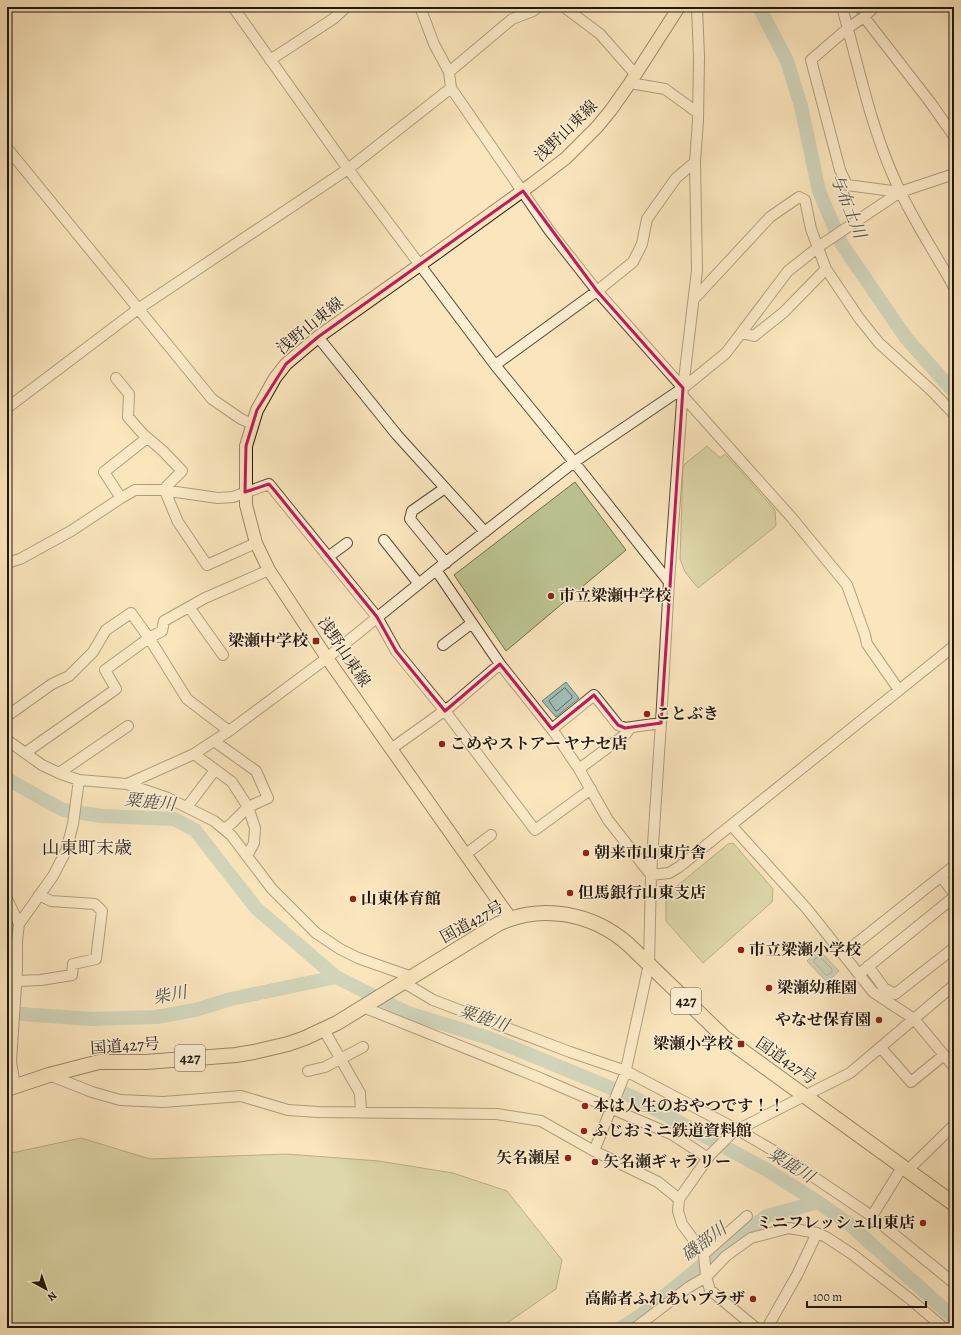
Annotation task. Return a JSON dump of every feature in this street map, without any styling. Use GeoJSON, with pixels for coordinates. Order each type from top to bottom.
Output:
{"type":"FeatureCollection","features":[{"type":"Feature","properties":{"kind":"highway","name":"国道427号"},"geometry":{"type":"LineString","coordinates":[[11,1087],[98,1062],[146,1062],[254,1052],[288,1044],[324,1030],[490,929],[511,919],[524,915],[542,913],[561,914],[580,917],[615,933],[725,1038],[954,1204]]}},
{"type":"Feature","properties":{"kind":"main road","name":"浅野山東線"},"geometry":{"type":"LineString","coordinates":[[511,919],[327,658],[269,570],[256,543],[246,504],[246,446],[258,410],[275,378],[286,364],[318,337],[522,191],[582,143],[611,110],[633,79],[679,7]]}},
{"type":"Feature","properties":{"kind":"street"},"geometry":{"type":"LineString","coordinates":[[233,7],[419,266],[495,365],[669,582]]}},
{"type":"Feature","properties":{"kind":"street"},"geometry":{"type":"LineString","coordinates":[[270,60],[333,19],[346,7]]}},
{"type":"Feature","properties":{"kind":"street"},"geometry":{"type":"LineString","coordinates":[[420,7],[434,44],[449,72],[451,88],[549,230],[597,291],[792,518],[847,585],[867,644],[900,690]]}},
{"type":"Feature","properties":{"kind":"street"},"geometry":{"type":"LineString","coordinates":[[449,72],[512,19],[533,11],[538,7]]}},
{"type":"Feature","properties":{"kind":"street"},"geometry":{"type":"LineString","coordinates":[[564,7],[600,34],[633,79],[665,89],[698,113]]}},
{"type":"Feature","properties":{"kind":"street"},"geometry":{"type":"LineString","coordinates":[[594,1151],[626,1072],[649,964],[651,875],[669,582],[683,392],[697,270],[695,162],[699,57],[697,7]]}},
{"type":"Feature","properties":{"kind":"street"},"geometry":{"type":"LineString","coordinates":[[842,7],[876,128],[889,167],[900,192],[954,287]]}},
{"type":"Feature","properties":{"kind":"street"},"geometry":{"type":"LineString","coordinates":[[874,7],[864,17],[848,28],[811,60],[840,170],[847,185],[900,192]]}},
{"type":"Feature","properties":{"kind":"street"},"geometry":{"type":"LineString","coordinates":[[864,17],[930,102],[954,136]]}},
{"type":"Feature","properties":{"kind":"street"},"geometry":{"type":"LineString","coordinates":[[7,408],[138,309],[348,169],[451,88]]}},
{"type":"Feature","properties":{"kind":"street"},"geometry":{"type":"LineString","coordinates":[[7,148],[212,399],[241,419],[253,424]]}},
{"type":"Feature","properties":{"kind":"street"},"geometry":{"type":"LineString","coordinates":[[495,365],[597,291],[633,262],[642,244],[648,219],[676,178],[695,162]]}},
{"type":"Feature","properties":{"kind":"street"},"geometry":{"type":"LineString","coordinates":[[127,784],[194,754],[229,731],[327,658],[446,562],[574,462],[683,392],[726,353],[788,271],[820,246],[900,192],[954,174]]}},
{"type":"Feature","properties":{"kind":"street"},"geometry":{"type":"LineString","coordinates":[[694,299],[770,217],[799,197],[805,200],[811,229],[820,246],[826,269],[859,318],[879,343],[932,391],[954,414]]}},
{"type":"Feature","properties":{"kind":"street"},"geometry":{"type":"LineString","coordinates":[[742,333],[754,336],[784,312],[826,269]]}},
{"type":"Feature","properties":{"kind":"street"},"geometry":{"type":"LineString","coordinates":[[318,337],[397,435],[485,532]]}},
{"type":"Feature","properties":{"kind":"street"},"geometry":{"type":"LineString","coordinates":[[116,378],[129,394],[128,417],[147,438],[163,451],[182,471],[164,491]]}},
{"type":"Feature","properties":{"kind":"street"},"geometry":{"type":"LineString","coordinates":[[121,498],[104,472],[147,438]]}},
{"type":"Feature","properties":{"kind":"street"},"geometry":{"type":"LineString","coordinates":[[7,563],[20,559],[71,531],[121,498],[136,490],[164,491],[218,498],[233,497],[269,484],[377,617],[396,651],[444,710],[535,830],[591,789]]}},
{"type":"Feature","properties":{"kind":"street"},"geometry":{"type":"LineString","coordinates":[[445,488],[412,511],[410,519],[446,562]]}},
{"type":"Feature","properties":{"kind":"street"},"geometry":{"type":"LineString","coordinates":[[164,491],[178,522],[207,565],[256,543]]}},
{"type":"Feature","properties":{"kind":"street"},"geometry":{"type":"LineString","coordinates":[[384,540],[420,584]]}},
{"type":"Feature","properties":{"kind":"street"},"geometry":{"type":"LineString","coordinates":[[328,557],[346,543]]}},
{"type":"Feature","properties":{"kind":"street"},"geometry":{"type":"LineString","coordinates":[[25,752],[116,689],[106,670],[162,630],[164,621],[205,598],[269,570]]}},
{"type":"Feature","properties":{"kind":"street"},"geometry":{"type":"LineString","coordinates":[[436,570],[500,664],[552,729],[579,769],[608,820],[651,875]]}},
{"type":"Feature","properties":{"kind":"street"},"geometry":{"type":"LineString","coordinates":[[189,607],[223,655]]}},
{"type":"Feature","properties":{"kind":"street"},"geometry":{"type":"LineString","coordinates":[[7,716],[52,684],[69,676],[93,652],[106,630],[131,612],[187,699],[229,731]]}},
{"type":"Feature","properties":{"kind":"street"},"geometry":{"type":"LineString","coordinates":[[443,644],[472,623]]}},
{"type":"Feature","properties":{"kind":"street"},"geometry":{"type":"LineString","coordinates":[[651,875],[676,870],[954,646]]}},
{"type":"Feature","properties":{"kind":"street"},"geometry":{"type":"LineString","coordinates":[[391,749],[444,710],[500,664]]}},
{"type":"Feature","properties":{"kind":"street"},"geometry":{"type":"LineString","coordinates":[[552,729],[594,695],[618,725],[625,728],[661,723]]}},
{"type":"Feature","properties":{"kind":"street"},"geometry":{"type":"LineString","coordinates":[[59,773],[128,726]]}},
{"type":"Feature","properties":{"kind":"street"},"geometry":{"type":"LineString","coordinates":[[579,769],[626,734],[630,728]]}},
{"type":"Feature","properties":{"kind":"street"},"geometry":{"type":"LineString","coordinates":[[7,740],[42,765],[79,784],[127,784],[168,798],[214,821],[231,835],[272,889],[316,933],[340,949],[405,982],[433,1000],[626,1072],[782,1155],[872,1216],[954,1283]]}},
{"type":"Feature","properties":{"kind":"street"},"geometry":{"type":"LineString","coordinates":[[214,741],[256,771],[268,798],[248,807],[224,829]]}},
{"type":"Feature","properties":{"kind":"street"},"geometry":{"type":"LineString","coordinates":[[194,754],[232,782],[248,807],[255,828],[254,843],[247,856]]}},
{"type":"Feature","properties":{"kind":"street"},"geometry":{"type":"LineString","coordinates":[[187,808],[215,770]]}},
{"type":"Feature","properties":{"kind":"street"},"geometry":{"type":"LineString","coordinates":[[11,1087],[11,1062],[14,1025],[12,1004],[17,981],[17,940],[19,924],[53,876],[66,851],[73,824],[79,784]]}},
{"type":"Feature","properties":{"kind":"street"},"geometry":{"type":"LineString","coordinates":[[731,825],[807,908],[873,992],[914,1020],[954,1067]]}},
{"type":"Feature","properties":{"kind":"street"},"geometry":{"type":"LineString","coordinates":[[466,854],[491,834]]}},
{"type":"Feature","properties":{"kind":"street"},"geometry":{"type":"LineString","coordinates":[[843,954],[954,866]]}},
{"type":"Feature","properties":{"kind":"street"},"geometry":{"type":"LineString","coordinates":[[941,876],[954,894]]}},
{"type":"Feature","properties":{"kind":"street"},"geometry":{"type":"LineString","coordinates":[[17,981],[41,980],[72,975],[73,964],[96,959],[102,910],[94,904],[51,901],[39,895]]}},
{"type":"Feature","properties":{"kind":"street"},"geometry":{"type":"LineString","coordinates":[[859,974],[954,897]]}},
{"type":"Feature","properties":{"kind":"street"},"geometry":{"type":"LineString","coordinates":[[7,899],[19,924]]}},
{"type":"Feature","properties":{"kind":"street"},"geometry":{"type":"LineString","coordinates":[[868,966],[884,988],[895,994],[954,948]]}},
{"type":"Feature","properties":{"kind":"street"},"geometry":{"type":"LineString","coordinates":[[756,1328],[710,1290],[706,1277],[704,1254],[682,1224],[678,1211],[679,1199],[709,1157],[736,1131],[850,1073],[954,985]]}},
{"type":"Feature","properties":{"kind":"street"},"geometry":{"type":"LineString","coordinates":[[364,1006],[612,1108],[673,1135],[709,1157]]}},
{"type":"Feature","properties":{"kind":"street"},"geometry":{"type":"LineString","coordinates":[[324,1030],[360,1093],[361,1112]]}},
{"type":"Feature","properties":{"kind":"street"},"geometry":{"type":"LineString","coordinates":[[308,1071],[325,1067],[363,1046]]}},
{"type":"Feature","properties":{"kind":"street"},"geometry":{"type":"LineString","coordinates":[[881,1048],[911,1082],[944,1055]]}},
{"type":"Feature","properties":{"kind":"street"},"geometry":{"type":"LineString","coordinates":[[49,1075],[92,1092],[120,1100],[163,1102],[241,1096],[288,1110],[318,1112],[497,1114],[541,1121],[594,1151],[658,1182],[679,1199]]}},
{"type":"Feature","properties":{"kind":"street"},"geometry":{"type":"LineString","coordinates":[[872,1216],[905,1168],[954,1125]]}},
{"type":"Feature","properties":{"kind":"street"},"geometry":{"type":"LineString","coordinates":[[704,1254],[747,1216]]}},
{"type":"Feature","properties":{"kind":"street"},"geometry":{"type":"LineString","coordinates":[[636,1328],[689,1287],[706,1277],[726,1256],[751,1238],[789,1228],[817,1233],[826,1237],[852,1254],[910,1299],[944,1328]]}},
{"type":"Feature","properties":{"kind":"street"},"geometry":{"type":"LineString","coordinates":[[768,1328],[797,1275],[817,1233]]}},
{"type":"Feature","properties":{"kind":"highlighted area"},"geometry":{"type":"Polygon","coordinates":[[[523,191],[597,291],[683,388],[661,723],[625,728],[618,725],[594,695],[552,729],[500,664],[445,711],[396,651],[377,617],[269,484],[245,492],[246,446],[257,410],[286,364],[318,337],[523,191]]]}},
{"type":"Feature","properties":{"kind":"green space"},"geometry":{"type":"Polygon","coordinates":[[[707,446],[720,458],[725,454],[775,510],[776,526],[698,588],[685,572],[680,559],[683,466],[707,446]]]}},
{"type":"Feature","properties":{"kind":"green space"},"geometry":{"type":"Polygon","coordinates":[[[575,482],[626,550],[506,651],[454,575],[575,482]]]}},
{"type":"Feature","properties":{"kind":"green space"},"geometry":{"type":"Polygon","coordinates":[[[733,843],[773,889],[772,902],[703,963],[666,921],[666,895],[728,844],[733,843]]]}},
{"type":"Feature","properties":{"kind":"green space"},"geometry":{"type":"Polygon","coordinates":[[[81,1138],[150,1159],[286,1154],[379,1161],[453,1173],[507,1191],[562,1260],[556,1289],[500,1328],[7,1328],[7,1154],[81,1138]]]}},
{"type":"Feature","properties":{"kind":"water"},"geometry":{"type":"Polygon","coordinates":[[[566,682],[579,698],[556,717],[542,701],[566,682]]]}},
{"type":"Feature","properties":{"kind":"water"},"geometry":{"type":"Polygon","coordinates":[[[819,950],[839,971],[827,982],[807,961],[819,950]]]}},
{"type":"Feature","properties":{"kind":"waterway","name":"与布土川"},"geometry":{"type":"LineString","coordinates":[[759,7],[787,61],[801,106],[819,191],[841,243],[906,338],[954,392]]}},
{"type":"Feature","properties":{"kind":"waterway"},"geometry":{"type":"LineString","coordinates":[[854,7],[860,17]]}},
{"type":"Feature","properties":{"kind":"waterway"},"geometry":{"type":"LineString","coordinates":[[922,99],[939,123]]}},
{"type":"Feature","properties":{"kind":"waterway"},"geometry":{"type":"LineString","coordinates":[[950,138],[954,144]]}},
{"type":"Feature","properties":{"kind":"waterway","name":"粟鹿川"},"geometry":{"type":"LineString","coordinates":[[7,779],[63,810],[102,816],[174,819],[195,830],[256,908],[336,977],[408,1013],[492,1039],[633,1097],[767,1170],[818,1202],[849,1224],[954,1318]]}},
{"type":"Feature","properties":{"kind":"waterway","name":"柴川"},"geometry":{"type":"LineString","coordinates":[[7,1013],[92,1019],[156,1017],[195,1010],[231,999],[336,977]]}},
{"type":"Feature","properties":{"kind":"waterway","name":"磯部川"},"geometry":{"type":"LineString","coordinates":[[621,1328],[640,1316],[728,1244],[767,1216],[818,1202]]}},
{"type":"Feature","properties":{"kind":"place","name":"市立梁瀬中学校"},"geometry":{"type":"Point","coordinates":[551,596]}},
{"type":"Feature","properties":{"kind":"place","name":"梁瀬中学校"},"geometry":{"type":"Point","coordinates":[316,641]}},
{"type":"Feature","properties":{"kind":"place","name":"ことぶき"},"geometry":{"type":"Point","coordinates":[647,714]}},
{"type":"Feature","properties":{"kind":"place","name":"こめやストアー ヤナセ店"},"geometry":{"type":"Point","coordinates":[442,744]}},
{"type":"Feature","properties":{"kind":"place","name":"朝来市山東庁舎"},"geometry":{"type":"Point","coordinates":[586,853]}},
{"type":"Feature","properties":{"kind":"place","name":"但馬銀行山東支店"},"geometry":{"type":"Point","coordinates":[570,893]}},
{"type":"Feature","properties":{"kind":"place","name":"山東体育館"},"geometry":{"type":"Point","coordinates":[353,899]}},
{"type":"Feature","properties":{"kind":"place","name":"市立梁瀬小学校"},"geometry":{"type":"Point","coordinates":[741,950]}},
{"type":"Feature","properties":{"kind":"place","name":"梁瀬幼稚園"},"geometry":{"type":"Point","coordinates":[769,988]}},
{"type":"Feature","properties":{"kind":"place","name":"やなせ保育園"},"geometry":{"type":"Point","coordinates":[879,1020]}},
{"type":"Feature","properties":{"kind":"place","name":"梁瀬小学校"},"geometry":{"type":"Point","coordinates":[741,1044]}},
{"type":"Feature","properties":{"kind":"place","name":"本は人生のおやつです！！"},"geometry":{"type":"Point","coordinates":[585,1106]}},
{"type":"Feature","properties":{"kind":"place","name":"ふじおミニ鉄道資料館"},"geometry":{"type":"Point","coordinates":[584,1131]}},
{"type":"Feature","properties":{"kind":"place","name":"矢名瀬屋"},"geometry":{"type":"Point","coordinates":[568,1158]}},
{"type":"Feature","properties":{"kind":"place","name":"矢名瀬ギャラリー"},"geometry":{"type":"Point","coordinates":[595,1162]}},
{"type":"Feature","properties":{"kind":"place","name":"ミニフレッシュ山東店"},"geometry":{"type":"Point","coordinates":[923,1223]}},
{"type":"Feature","properties":{"kind":"place","name":"高齢者ふれあいプラザ"},"geometry":{"type":"Point","coordinates":[753,1299]}},
{"type":"Feature","properties":{"kind":"district","name":"山東町末歳"},"geometry":{"type":"Point","coordinates":[87,848]}}]}
